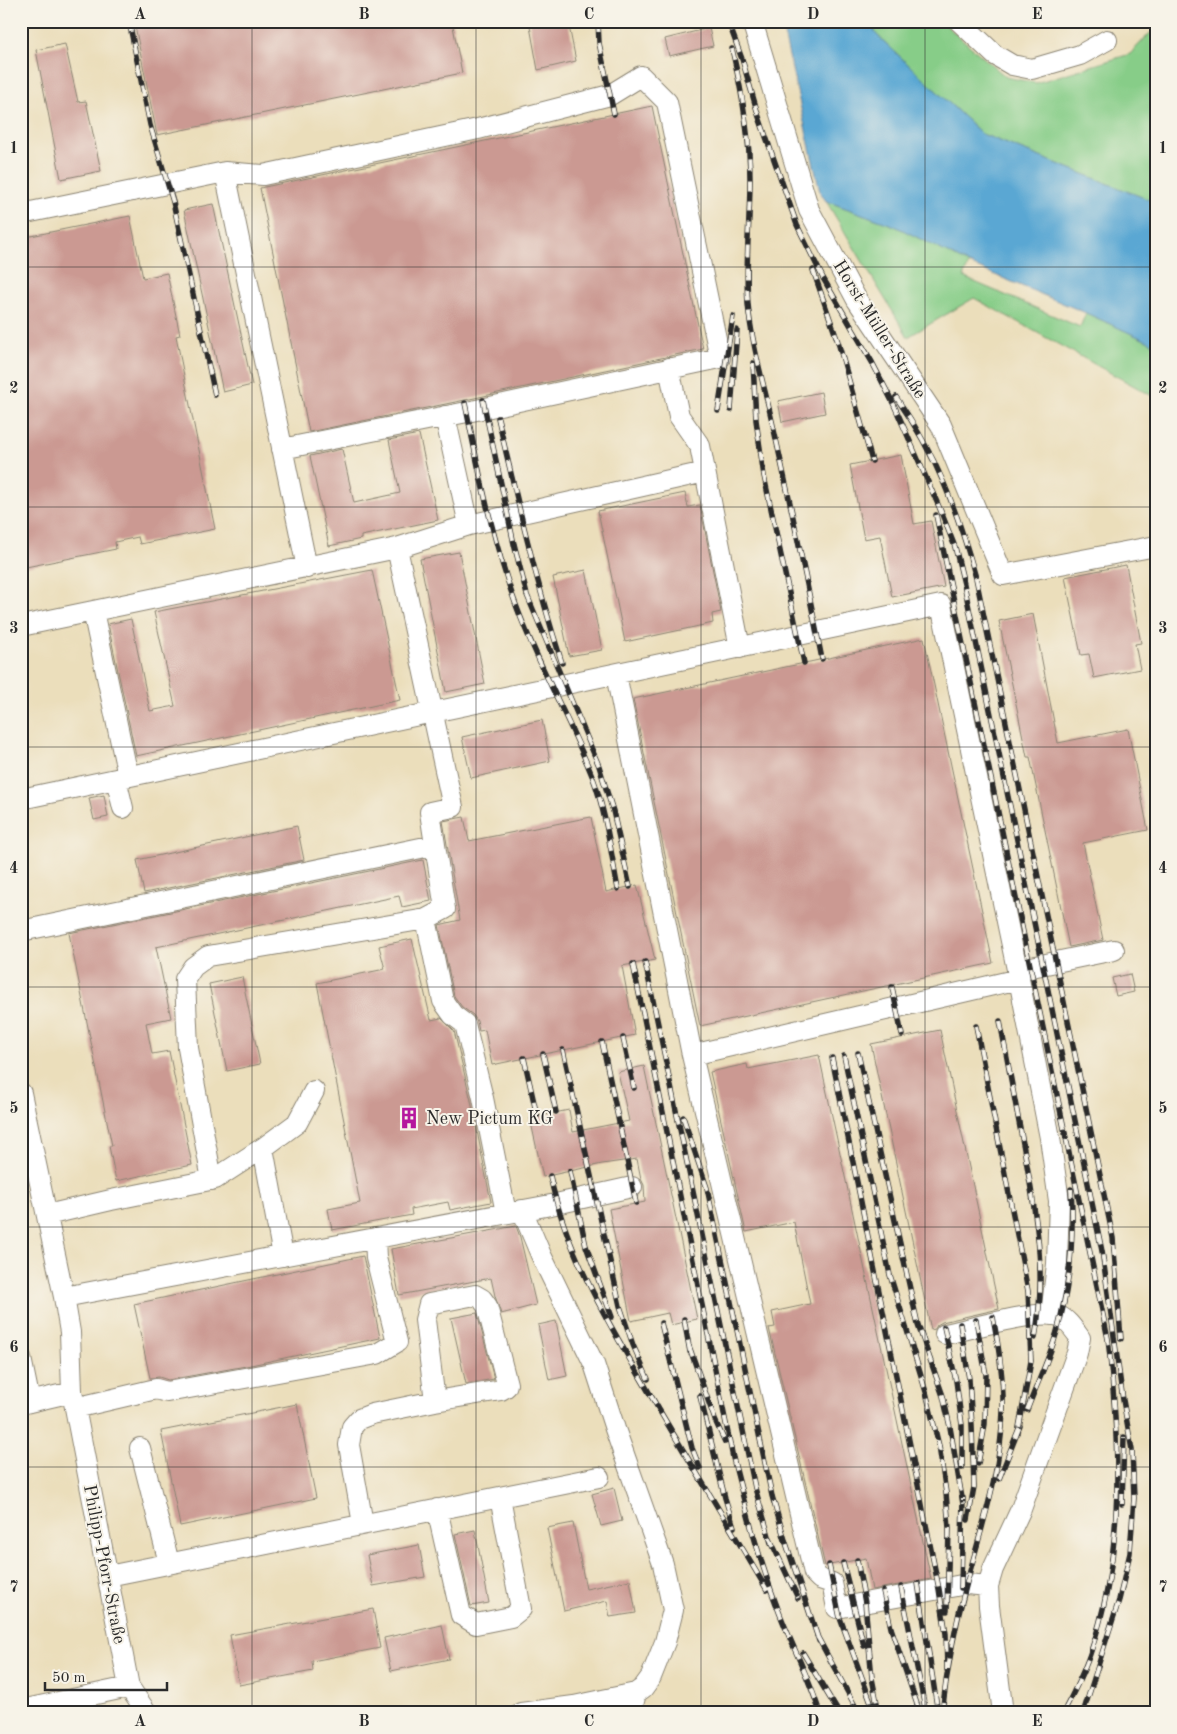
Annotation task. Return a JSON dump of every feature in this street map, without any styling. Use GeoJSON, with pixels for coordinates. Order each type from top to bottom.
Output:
{"type":"FeatureCollection","features":[{"type":"Feature","properties":{"kind":"street","name":"Horst-Müller-Straße"},"geometry":{"type":"LineString","coordinates":[[752,21],[809,210],[857,300],[941,425],[1003,575],[1156,546]]}},
{"type":"Feature","properties":{"kind":"street"},"geometry":{"type":"LineString","coordinates":[[960,21],[995,55],[1012,65],[1032,69],[1080,55],[1107,40]]}},
{"type":"Feature","properties":{"kind":"street"},"geometry":{"type":"LineString","coordinates":[[21,214],[225,172],[263,175],[478,129],[610,95],[641,76],[667,102],[720,358],[282,449]]}},
{"type":"Feature","properties":{"kind":"street"},"geometry":{"type":"LineString","coordinates":[[225,172],[307,568]]}},
{"type":"Feature","properties":{"kind":"street"},"geometry":{"type":"LineString","coordinates":[[669,368],[679,416],[700,446],[740,648]]}},
{"type":"Feature","properties":{"kind":"street"},"geometry":{"type":"LineString","coordinates":[[445,416],[469,525]]}},
{"type":"Feature","properties":{"kind":"street"},"geometry":{"type":"LineString","coordinates":[[21,626],[397,548],[469,525],[705,472]]}},
{"type":"Feature","properties":{"kind":"street"},"geometry":{"type":"LineString","coordinates":[[212,1180],[188,1048],[184,979],[193,967],[208,956],[426,919],[445,909],[430,812],[453,807],[397,548]]}},
{"type":"Feature","properties":{"kind":"street"},"geometry":{"type":"LineString","coordinates":[[21,799],[941,605],[1018,974],[1050,1138],[1059,1201],[1057,1264],[1051,1315]]}},
{"type":"Feature","properties":{"kind":"street"},"geometry":{"type":"LineString","coordinates":[[93,611],[122,777],[123,808]]}},
{"type":"Feature","properties":{"kind":"street"},"geometry":{"type":"LineString","coordinates":[[616,674],[692,1055],[814,1573],[820,1579],[832,1583],[838,1608],[967,1584],[988,1586]]}},
{"type":"Feature","properties":{"kind":"street"},"geometry":{"type":"LineString","coordinates":[[21,931],[435,845]]}},
{"type":"Feature","properties":{"kind":"street"},"geometry":{"type":"LineString","coordinates":[[426,919],[442,1001],[453,1015],[464,1024],[482,1098],[514,1212],[545,1264],[594,1364],[663,1564],[673,1610],[665,1642],[651,1677],[643,1688],[636,1693],[574,1706],[521,1713]]}},
{"type":"Feature","properties":{"kind":"street"},"geometry":{"type":"LineString","coordinates":[[692,1055],[1114,950]]}},
{"type":"Feature","properties":{"kind":"street"},"geometry":{"type":"LineString","coordinates":[[47,1215],[111,1200],[215,1180],[297,1123],[314,1091]]}},
{"type":"Feature","properties":{"kind":"street","name":"Philipp-Pforr-Straße"},"geometry":{"type":"LineString","coordinates":[[21,1093],[25,1126],[47,1215],[64,1297],[70,1332],[73,1400],[129,1687]]}},
{"type":"Feature","properties":{"kind":"street"},"geometry":{"type":"LineString","coordinates":[[263,1148],[283,1256]]}},
{"type":"Feature","properties":{"kind":"street"},"geometry":{"type":"LineString","coordinates":[[64,1297],[514,1212],[632,1187]]}},
{"type":"Feature","properties":{"kind":"street"},"geometry":{"type":"LineString","coordinates":[[21,1358],[26,1403],[73,1400],[156,1389],[167,1392],[377,1354],[396,1342],[376,1258],[374,1238]]}},
{"type":"Feature","properties":{"kind":"street"},"geometry":{"type":"LineString","coordinates":[[363,1524],[348,1446],[352,1427],[359,1419],[372,1414],[435,1400],[500,1390],[506,1387],[507,1384],[487,1306],[482,1299],[475,1295],[429,1304],[426,1311],[425,1320],[435,1400]]}},
{"type":"Feature","properties":{"kind":"street"},"geometry":{"type":"LineString","coordinates":[[946,1334],[1012,1320],[1051,1315],[1061,1317],[1080,1338],[1021,1509],[993,1569],[988,1586],[988,1606],[1003,1713]]}},
{"type":"Feature","properties":{"kind":"street"},"geometry":{"type":"LineString","coordinates":[[140,1448],[169,1563]]}},
{"type":"Feature","properties":{"kind":"street"},"geometry":{"type":"LineString","coordinates":[[108,1576],[599,1477]]}},
{"type":"Feature","properties":{"kind":"street"},"geometry":{"type":"LineString","coordinates":[[438,1509],[461,1615],[476,1624],[511,1617],[521,1609],[500,1496]]}},
{"type":"Feature","properties":{"kind":"street"},"geometry":{"type":"LineString","coordinates":[[21,1710],[129,1687],[148,1713]]}},
{"type":"Feature","properties":{"kind":"street"},"geometry":{"type":"LineString","coordinates":[[631,1713],[636,1693]]}},
{"type":"Feature","properties":{"kind":"green space"},"geometry":{"type":"Polygon","coordinates":[[[871,21],[941,21],[1006,77],[1036,83],[1130,54],[1156,27],[1156,199],[1147,199],[982,134],[876,34],[871,21]]]}},
{"type":"Feature","properties":{"kind":"green space"},"geometry":{"type":"Polygon","coordinates":[[[826,201],[895,226],[969,264],[963,277],[1080,327],[1086,313],[1156,345],[1156,398],[974,298],[908,337],[826,201]]]}},
{"type":"Feature","properties":{"kind":"water"},"geometry":{"type":"Polygon","coordinates":[[[781,21],[871,21],[876,34],[982,134],[1147,199],[1156,199],[1156,345],[1086,313],[969,264],[895,226],[826,201],[820,192],[781,21]]]}},
{"type":"Feature","properties":{"kind":"building"},"geometry":{"type":"Polygon","coordinates":[[[134,21],[452,21],[462,73],[157,135],[134,21]]]}},
{"type":"Feature","properties":{"kind":"building"},"geometry":{"type":"Polygon","coordinates":[[[529,21],[568,21],[576,61],[538,70],[529,21]]]}},
{"type":"Feature","properties":{"kind":"building"},"geometry":{"type":"Polygon","coordinates":[[[709,28],[713,46],[669,56],[665,39],[709,28]]]}},
{"type":"Feature","properties":{"kind":"building"},"geometry":{"type":"Polygon","coordinates":[[[65,44],[78,102],[86,101],[101,171],[61,179],[36,50],[65,44]]]}},
{"type":"Feature","properties":{"kind":"building"},"geometry":{"type":"Polygon","coordinates":[[[652,106],[703,349],[309,432],[260,188],[652,106]]]}},
{"type":"Feature","properties":{"kind":"building"},"geometry":{"type":"Polygon","coordinates":[[[213,204],[252,385],[223,392],[184,210],[213,204]]]}},
{"type":"Feature","properties":{"kind":"building"},"geometry":{"type":"Polygon","coordinates":[[[130,216],[143,278],[167,273],[180,335],[176,336],[215,529],[140,544],[138,537],[115,542],[116,549],[21,568],[21,238],[130,216]]]}},
{"type":"Feature","properties":{"kind":"building"},"geometry":{"type":"Polygon","coordinates":[[[821,392],[825,413],[782,422],[778,401],[821,392]]]}},
{"type":"Feature","properties":{"kind":"building"},"geometry":{"type":"Polygon","coordinates":[[[419,434],[438,520],[361,536],[361,539],[329,546],[310,456],[342,449],[354,503],[400,493],[389,440],[419,434]]]}},
{"type":"Feature","properties":{"kind":"building"},"geometry":{"type":"Polygon","coordinates":[[[901,455],[914,524],[931,521],[944,587],[892,597],[880,536],[864,539],[850,465],[901,455]]]}},
{"type":"Feature","properties":{"kind":"building"},"geometry":{"type":"Polygon","coordinates":[[[685,493],[688,507],[700,505],[721,612],[712,614],[713,623],[625,642],[598,511],[685,493]]]}},
{"type":"Feature","properties":{"kind":"building"},"geometry":{"type":"Polygon","coordinates":[[[459,552],[485,684],[446,692],[420,559],[459,552]]]}},
{"type":"Feature","properties":{"kind":"building"},"geometry":{"type":"Polygon","coordinates":[[[1126,565],[1141,643],[1135,644],[1140,669],[1094,678],[1089,654],[1081,655],[1065,577],[1126,565]]]}},
{"type":"Feature","properties":{"kind":"building"},"geometry":{"type":"Polygon","coordinates":[[[372,570],[400,700],[136,756],[108,624],[131,619],[150,711],[175,706],[154,612],[372,570]]]}},
{"type":"Feature","properties":{"kind":"building"},"geometry":{"type":"Polygon","coordinates":[[[586,570],[602,650],[569,656],[553,577],[586,570]]]}},
{"type":"Feature","properties":{"kind":"building"},"geometry":{"type":"Polygon","coordinates":[[[1033,614],[1058,743],[1128,729],[1148,830],[1083,843],[1103,940],[1069,947],[1030,757],[1027,757],[999,621],[1033,614]]]}},
{"type":"Feature","properties":{"kind":"building"},"geometry":{"type":"Polygon","coordinates":[[[924,638],[993,963],[700,1026],[633,699],[924,638]]]}},
{"type":"Feature","properties":{"kind":"building"},"geometry":{"type":"Polygon","coordinates":[[[542,720],[550,761],[471,778],[462,737],[542,720]]]}},
{"type":"Feature","properties":{"kind":"building"},"geometry":{"type":"Polygon","coordinates":[[[104,795],[108,817],[94,820],[89,798],[104,795]]]}},
{"type":"Feature","properties":{"kind":"building"},"geometry":{"type":"Polygon","coordinates":[[[464,817],[469,841],[591,817],[606,892],[637,885],[655,960],[622,966],[635,1035],[492,1065],[485,1030],[479,1031],[477,1021],[473,1015],[462,1007],[454,996],[439,925],[460,920],[443,821],[464,817]]]}},
{"type":"Feature","properties":{"kind":"building"},"geometry":{"type":"Polygon","coordinates":[[[297,826],[304,860],[144,893],[137,860],[297,826]]]}},
{"type":"Feature","properties":{"kind":"building"},"geometry":{"type":"Polygon","coordinates":[[[423,860],[431,901],[402,907],[399,896],[156,947],[171,1018],[146,1023],[152,1054],[169,1051],[192,1165],[116,1181],[109,1146],[112,1146],[69,933],[423,860]]]}},
{"type":"Feature","properties":{"kind":"building","name":"New Pictum KG"},"geometry":{"type":"Polygon","coordinates":[[[412,939],[431,1020],[441,1018],[454,1031],[471,1101],[491,1202],[450,1210],[448,1202],[411,1209],[412,1215],[332,1230],[328,1209],[360,1203],[317,983],[385,969],[379,946],[412,939]]]}},
{"type":"Feature","properties":{"kind":"building"},"geometry":{"type":"Polygon","coordinates":[[[1130,974],[1134,992],[1116,996],[1112,978],[1130,974]]]}},
{"type":"Feature","properties":{"kind":"building"},"geometry":{"type":"Polygon","coordinates":[[[242,977],[260,1064],[227,1071],[209,984],[242,977]]]}},
{"type":"Feature","properties":{"kind":"building"},"geometry":{"type":"Polygon","coordinates":[[[940,1030],[999,1309],[942,1322],[935,1329],[931,1330],[871,1044],[940,1030]]]}},
{"type":"Feature","properties":{"kind":"building"},"geometry":{"type":"Polygon","coordinates":[[[819,1055],[931,1579],[872,1590],[866,1558],[825,1566],[769,1328],[775,1327],[772,1312],[810,1304],[794,1222],[746,1232],[710,1072],[747,1064],[748,1069],[819,1055]]]}},
{"type":"Feature","properties":{"kind":"building"},"geometry":{"type":"Polygon","coordinates":[[[644,1066],[697,1319],[671,1325],[668,1313],[631,1321],[609,1209],[645,1202],[644,1185],[637,1159],[602,1164],[543,1177],[530,1118],[569,1110],[573,1132],[629,1121],[618,1072],[644,1066]]]}},
{"type":"Feature","properties":{"kind":"building"},"geometry":{"type":"Polygon","coordinates":[[[516,1226],[536,1305],[501,1314],[491,1278],[399,1295],[391,1249],[516,1226]]]}},
{"type":"Feature","properties":{"kind":"building"},"geometry":{"type":"Polygon","coordinates":[[[363,1256],[380,1338],[168,1380],[159,1377],[150,1378],[134,1304],[363,1256]]]}},
{"type":"Feature","properties":{"kind":"building"},"geometry":{"type":"Polygon","coordinates":[[[477,1313],[494,1379],[466,1384],[451,1318],[477,1313]]]}},
{"type":"Feature","properties":{"kind":"building"},"geometry":{"type":"Polygon","coordinates":[[[556,1321],[567,1376],[549,1380],[538,1325],[556,1321]]]}},
{"type":"Feature","properties":{"kind":"building"},"geometry":{"type":"Polygon","coordinates":[[[297,1404],[316,1498],[180,1526],[161,1431],[297,1404]]]}},
{"type":"Feature","properties":{"kind":"building"},"geometry":{"type":"Polygon","coordinates":[[[614,1488],[622,1521],[601,1526],[592,1494],[614,1488]]]}},
{"type":"Feature","properties":{"kind":"building"},"geometry":{"type":"Polygon","coordinates":[[[573,1523],[586,1589],[630,1580],[636,1613],[610,1617],[607,1601],[564,1611],[547,1528],[573,1523]]]}},
{"type":"Feature","properties":{"kind":"building"},"geometry":{"type":"Polygon","coordinates":[[[475,1530],[489,1603],[471,1606],[455,1534],[475,1530]]]}},
{"type":"Feature","properties":{"kind":"building"},"geometry":{"type":"Polygon","coordinates":[[[419,1545],[425,1577],[373,1586],[367,1555],[419,1545]]]}},
{"type":"Feature","properties":{"kind":"building"},"geometry":{"type":"Polygon","coordinates":[[[373,1609],[380,1648],[312,1661],[313,1671],[239,1685],[230,1635],[373,1609]]]}},
{"type":"Feature","properties":{"kind":"building"},"geometry":{"type":"Polygon","coordinates":[[[442,1625],[449,1659],[391,1671],[384,1638],[442,1625]]]}},
{"type":"Feature","properties":{"kind":"railway"},"geometry":{"type":"LineString","coordinates":[[129,21],[150,125],[173,202],[215,395]]}},
{"type":"Feature","properties":{"kind":"railway"},"geometry":{"type":"LineString","coordinates":[[598,21],[599,43],[614,114]]}},
{"type":"Feature","properties":{"kind":"railway"},"geometry":{"type":"LineString","coordinates":[[728,21],[797,225],[823,278],[872,362],[894,405],[955,547],[964,584],[1102,1251],[1132,1450],[1134,1498],[1130,1553],[1119,1600],[1083,1713]]}},
{"type":"Feature","properties":{"kind":"railway"},"geometry":{"type":"LineString","coordinates":[[732,49],[742,97],[749,146],[750,179],[747,273],[750,320],[822,659]]}},
{"type":"Feature","properties":{"kind":"railway"},"geometry":{"type":"LineString","coordinates":[[813,270],[838,342],[872,461]]}},
{"type":"Feature","properties":{"kind":"railway"},"geometry":{"type":"LineString","coordinates":[[718,411],[733,316]]}},
{"type":"Feature","properties":{"kind":"railway"},"geometry":{"type":"LineString","coordinates":[[731,410],[737,330]]}},
{"type":"Feature","properties":{"kind":"railway"},"geometry":{"type":"LineString","coordinates":[[753,363],[756,420],[764,476],[804,663]]}},
{"type":"Feature","properties":{"kind":"railway"},"geometry":{"type":"LineString","coordinates":[[896,397],[923,441],[944,484],[961,529],[976,578],[1113,1238],[1121,1339]]}},
{"type":"Feature","properties":{"kind":"railway"},"geometry":{"type":"LineString","coordinates":[[483,400],[527,595],[599,766],[613,811],[630,887]]}},
{"type":"Feature","properties":{"kind":"railway"},"geometry":{"type":"LineString","coordinates":[[465,403],[487,505],[507,580],[534,649],[598,791],[618,889]]}},
{"type":"Feature","properties":{"kind":"railway"},"geometry":{"type":"LineString","coordinates":[[498,418],[535,572],[562,663]]}},
{"type":"Feature","properties":{"kind":"railway"},"geometry":{"type":"LineString","coordinates":[[936,515],[1108,1339],[1117,1458],[1114,1538],[1101,1616],[1090,1654],[1078,1684],[1063,1713]]}},
{"type":"Feature","properties":{"kind":"railway"},"geometry":{"type":"LineString","coordinates":[[645,962],[755,1488],[771,1543]]}},
{"type":"Feature","properties":{"kind":"railway"},"geometry":{"type":"LineString","coordinates":[[633,964],[733,1458],[771,1591],[811,1686],[820,1713]]}},
{"type":"Feature","properties":{"kind":"railway"},"geometry":{"type":"LineString","coordinates":[[892,987],[902,1035]]}},
{"type":"Feature","properties":{"kind":"railway"},"geometry":{"type":"LineString","coordinates":[[1000,1021],[1036,1220],[1040,1290],[1035,1338]]}},
{"type":"Feature","properties":{"kind":"railway"},"geometry":{"type":"LineString","coordinates":[[976,1026],[1028,1291],[1031,1361],[1018,1433]]}},
{"type":"Feature","properties":{"kind":"railway"},"geometry":{"type":"LineString","coordinates":[[623,1038],[634,1088]]}},
{"type":"Feature","properties":{"kind":"railway"},"geometry":{"type":"LineString","coordinates":[[602,1042],[636,1203]]}},
{"type":"Feature","properties":{"kind":"railway"},"geometry":{"type":"LineString","coordinates":[[563,1050],[620,1306],[633,1345],[648,1379]]}},
{"type":"Feature","properties":{"kind":"railway"},"geometry":{"type":"LineString","coordinates":[[858,1053],[918,1325],[943,1396],[963,1504]]}},
{"type":"Feature","properties":{"kind":"railway"},"geometry":{"type":"LineString","coordinates":[[543,1054],[556,1112]]}},
{"type":"Feature","properties":{"kind":"railway"},"geometry":{"type":"LineString","coordinates":[[844,1056],[890,1275],[926,1392],[939,1446],[949,1528],[947,1611]]}},
{"type":"Feature","properties":{"kind":"railway"},"geometry":{"type":"LineString","coordinates":[[524,1058],[537,1116]]}},
{"type":"Feature","properties":{"kind":"railway"},"geometry":{"type":"LineString","coordinates":[[832,1058],[939,1589],[946,1634],[947,1670]]}},
{"type":"Feature","properties":{"kind":"railway"},"geometry":{"type":"LineString","coordinates":[[683,1117],[707,1188],[772,1496],[819,1641]]}},
{"type":"Feature","properties":{"kind":"railway"},"geometry":{"type":"LineString","coordinates":[[570,1171],[586,1246],[612,1317]]}},
{"type":"Feature","properties":{"kind":"railway"},"geometry":{"type":"LineString","coordinates":[[550,1176],[557,1203],[576,1256],[614,1332],[767,1590]]}},
{"type":"Feature","properties":{"kind":"railway"},"geometry":{"type":"LineString","coordinates":[[1027,1410],[1054,1340],[1064,1300],[1071,1253],[1071,1189]]}},
{"type":"Feature","properties":{"kind":"railway"},"geometry":{"type":"LineString","coordinates":[[942,1713],[955,1630],[990,1498],[999,1455],[1003,1399],[1002,1376],[993,1317]]}},
{"type":"Feature","properties":{"kind":"railway"},"geometry":{"type":"LineString","coordinates":[[684,1319],[690,1352]]}},
{"type":"Feature","properties":{"kind":"railway"},"geometry":{"type":"LineString","coordinates":[[976,1320],[986,1375],[985,1424],[978,1464]]}},
{"type":"Feature","properties":{"kind":"railway"},"geometry":{"type":"LineString","coordinates":[[661,1323],[692,1448],[700,1468]]}},
{"type":"Feature","properties":{"kind":"railway"},"geometry":{"type":"LineString","coordinates":[[960,1324],[969,1379],[972,1425],[974,1487],[968,1520]]}},
{"type":"Feature","properties":{"kind":"railway"},"geometry":{"type":"LineString","coordinates":[[944,1327],[956,1381],[962,1425],[962,1468]]}},
{"type":"Feature","properties":{"kind":"railway"},"geometry":{"type":"LineString","coordinates":[[689,1346],[715,1420],[725,1442]]}},
{"type":"Feature","properties":{"kind":"railway"},"geometry":{"type":"LineString","coordinates":[[700,1396],[734,1527]]}},
{"type":"Feature","properties":{"kind":"railway"},"geometry":{"type":"LineString","coordinates":[[999,1479],[1020,1426]]}},
{"type":"Feature","properties":{"kind":"railway"},"geometry":{"type":"LineString","coordinates":[[1122,1504],[1124,1437]]}},
{"type":"Feature","properties":{"kind":"railway"},"geometry":{"type":"LineString","coordinates":[[961,1588],[963,1498]]}},
{"type":"Feature","properties":{"kind":"railway"},"geometry":{"type":"LineString","coordinates":[[769,1537],[798,1598]]}},
{"type":"Feature","properties":{"kind":"railway"},"geometry":{"type":"LineString","coordinates":[[857,1560],[865,1603],[872,1678],[878,1708]]}},
{"type":"Feature","properties":{"kind":"railway"},"geometry":{"type":"LineString","coordinates":[[843,1563],[864,1646]]}},
{"type":"Feature","properties":{"kind":"railway"},"geometry":{"type":"LineString","coordinates":[[829,1565],[840,1618],[875,1713]]}},
{"type":"Feature","properties":{"kind":"railway"},"geometry":{"type":"LineString","coordinates":[[918,1583],[938,1713]]}},
{"type":"Feature","properties":{"kind":"railway"},"geometry":{"type":"LineString","coordinates":[[901,1587],[926,1713]]}},
{"type":"Feature","properties":{"kind":"railway"},"geometry":{"type":"LineString","coordinates":[[883,1591],[891,1628],[920,1713]]}},
{"type":"Feature","properties":{"kind":"railway"},"geometry":{"type":"LineString","coordinates":[[817,1636],[859,1713]]}},
{"type":"Feature","properties":{"kind":"railway"},"geometry":{"type":"LineString","coordinates":[[803,1653],[839,1713]]}},
{"type":"Feature","properties":{"kind":"place","name":"New Pictum KG"},"geometry":{"type":"Point","coordinates":[409,1118]}}]}
